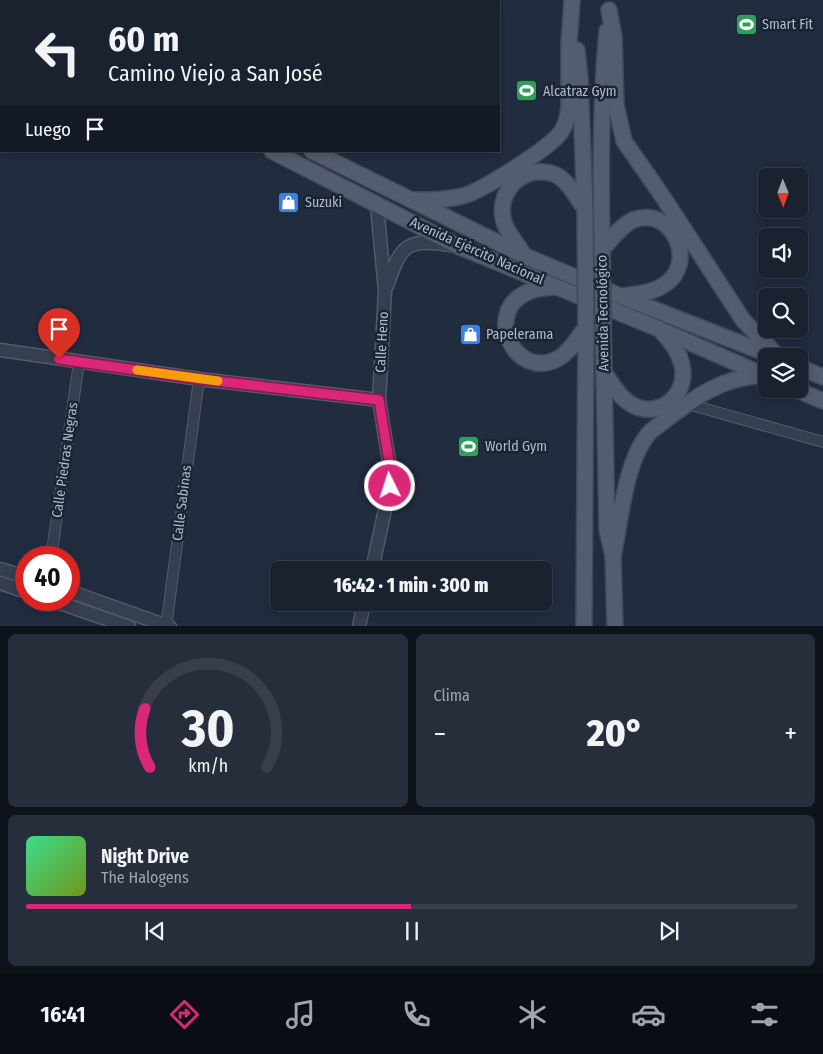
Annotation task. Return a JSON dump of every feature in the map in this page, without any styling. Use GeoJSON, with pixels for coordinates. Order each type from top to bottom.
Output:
{"type":"FeatureCollection","features":[{"type":"Feature","properties":{"kind":"main road"},"geometry":{"type":"LineString","coordinates":[[409,200],[452,198],[475,191],[527,160],[562,132],[569,107],[568,43],[572,1]]}},
{"type":"Feature","properties":{"kind":"main road","name":"Avenida Tecnológico"},"geometry":{"type":"LineString","coordinates":[[572,1],[580,78],[584,208],[586,327],[584,626]]}},
{"type":"Feature","properties":{"kind":"main road"},"geometry":{"type":"LineString","coordinates":[[609,5],[614,37],[616,105],[624,141],[743,320],[770,348]]}},
{"type":"Feature","properties":{"kind":"main road","name":"Avenida Tecnológico"},"geometry":{"type":"LineString","coordinates":[[609,5],[602,101],[601,201],[607,530],[613,556],[615,626]]}},
{"type":"Feature","properties":{"kind":"main road","name":"Avenida Ejército Nacional"},"geometry":{"type":"LineString","coordinates":[[274,152],[460,247],[659,329],[758,372]]}},
{"type":"Feature","properties":{"kind":"main road","name":"Avenida Ejército Nacional"},"geometry":{"type":"LineString","coordinates":[[314,152],[525,256],[620,296],[758,350]]}},
{"type":"Feature","properties":{"kind":"main road"},"geometry":{"type":"LineString","coordinates":[[525,256],[505,225],[503,216],[505,194],[511,184],[517,179],[535,172],[554,174],[563,180],[584,208]]}},
{"type":"Feature","properties":{"kind":"main road"},"geometry":{"type":"LineString","coordinates":[[602,250],[622,228],[637,219],[655,220],[666,225],[676,238],[680,262],[673,278],[656,289],[620,296]]}},
{"type":"Feature","properties":{"kind":"main road"},"geometry":{"type":"LineString","coordinates":[[556,287],[529,291],[511,304],[506,316],[506,329],[512,347],[519,356],[528,361],[536,363],[546,362],[557,359],[564,354],[586,327]]}},
{"type":"Feature","properties":{"kind":"main road"},"geometry":{"type":"LineString","coordinates":[[604,372],[614,387],[631,404],[642,408],[654,408],[663,407],[671,402],[681,386],[682,366],[676,348],[659,329]]}},
{"type":"Feature","properties":{"kind":"main road"},"geometry":{"type":"LineString","coordinates":[[808,371],[823,377]]}},
{"type":"Feature","properties":{"kind":"main road"},"geometry":{"type":"LineString","coordinates":[[613,556],[624,494],[641,443],[651,431],[711,388],[725,382],[758,376]]}},
{"type":"Feature","properties":{"kind":"main road"},"geometry":{"type":"LineString","coordinates":[[808,395],[823,401]]}},
{"type":"Feature","properties":{"kind":"street","name":"Calle Heno"},"geometry":{"type":"LineString","coordinates":[[374,561],[390,486],[389,461],[379,400],[385,291],[377,205]]}},
{"type":"Feature","properties":{"kind":"street","name":"Calle Heno"},"geometry":{"type":"LineString","coordinates":[[385,291],[400,253],[408,247],[417,242],[431,242],[460,247]]}},
{"type":"Feature","properties":{"kind":"street"},"geometry":{"type":"LineString","coordinates":[[0,350],[199,379],[379,400]]}},
{"type":"Feature","properties":{"kind":"street","name":"Calle Piedras Negras"},"geometry":{"type":"LineString","coordinates":[[53,546],[79,362]]}},
{"type":"Feature","properties":{"kind":"street","name":"Calle Sabinas"},"geometry":{"type":"LineString","coordinates":[[168,626],[199,379]]}},
{"type":"Feature","properties":{"kind":"street"},"geometry":{"type":"LineString","coordinates":[[688,404],[823,442]]}},
{"type":"Feature","properties":{"kind":"street"},"geometry":{"type":"LineString","coordinates":[[0,569],[15,574]]}},
{"type":"Feature","properties":{"kind":"street"},"geometry":{"type":"LineString","coordinates":[[0,584],[15,589]]}},
{"type":"Feature","properties":{"kind":"street"},"geometry":{"type":"LineString","coordinates":[[80,595],[168,626]]}},
{"type":"Feature","properties":{"kind":"street"},"geometry":{"type":"LineString","coordinates":[[80,610],[129,626]]}},
{"type":"Feature","properties":{"kind":"street"},"geometry":{"type":"LineString","coordinates":[[359,626],[362,611]]}},
{"type":"Feature","properties":{"kind":"slow traffic"},"geometry":{"type":"LineString","coordinates":[[137,370],[218,381]]}},
{"type":"Feature","properties":{"kind":"place","name":"Smart Fit"},"geometry":{"type":"Point","coordinates":[746,24]}},
{"type":"Feature","properties":{"kind":"place","name":"Alcatraz Gym"},"geometry":{"type":"Point","coordinates":[527,91]}},
{"type":"Feature","properties":{"kind":"place","name":"Suzuki"},"geometry":{"type":"Point","coordinates":[289,202]}},
{"type":"Feature","properties":{"kind":"place","name":"Papelerama"},"geometry":{"type":"Point","coordinates":[470,334]}},
{"type":"Feature","properties":{"kind":"place","name":"World Gym"},"geometry":{"type":"Point","coordinates":[469,446]}},
{"type":"Feature","properties":{"kind":"route"},"geometry":{"type":"LineString","coordinates":[[59,359],[199,379],[379,400],[389,461],[390,486]]}}]}
